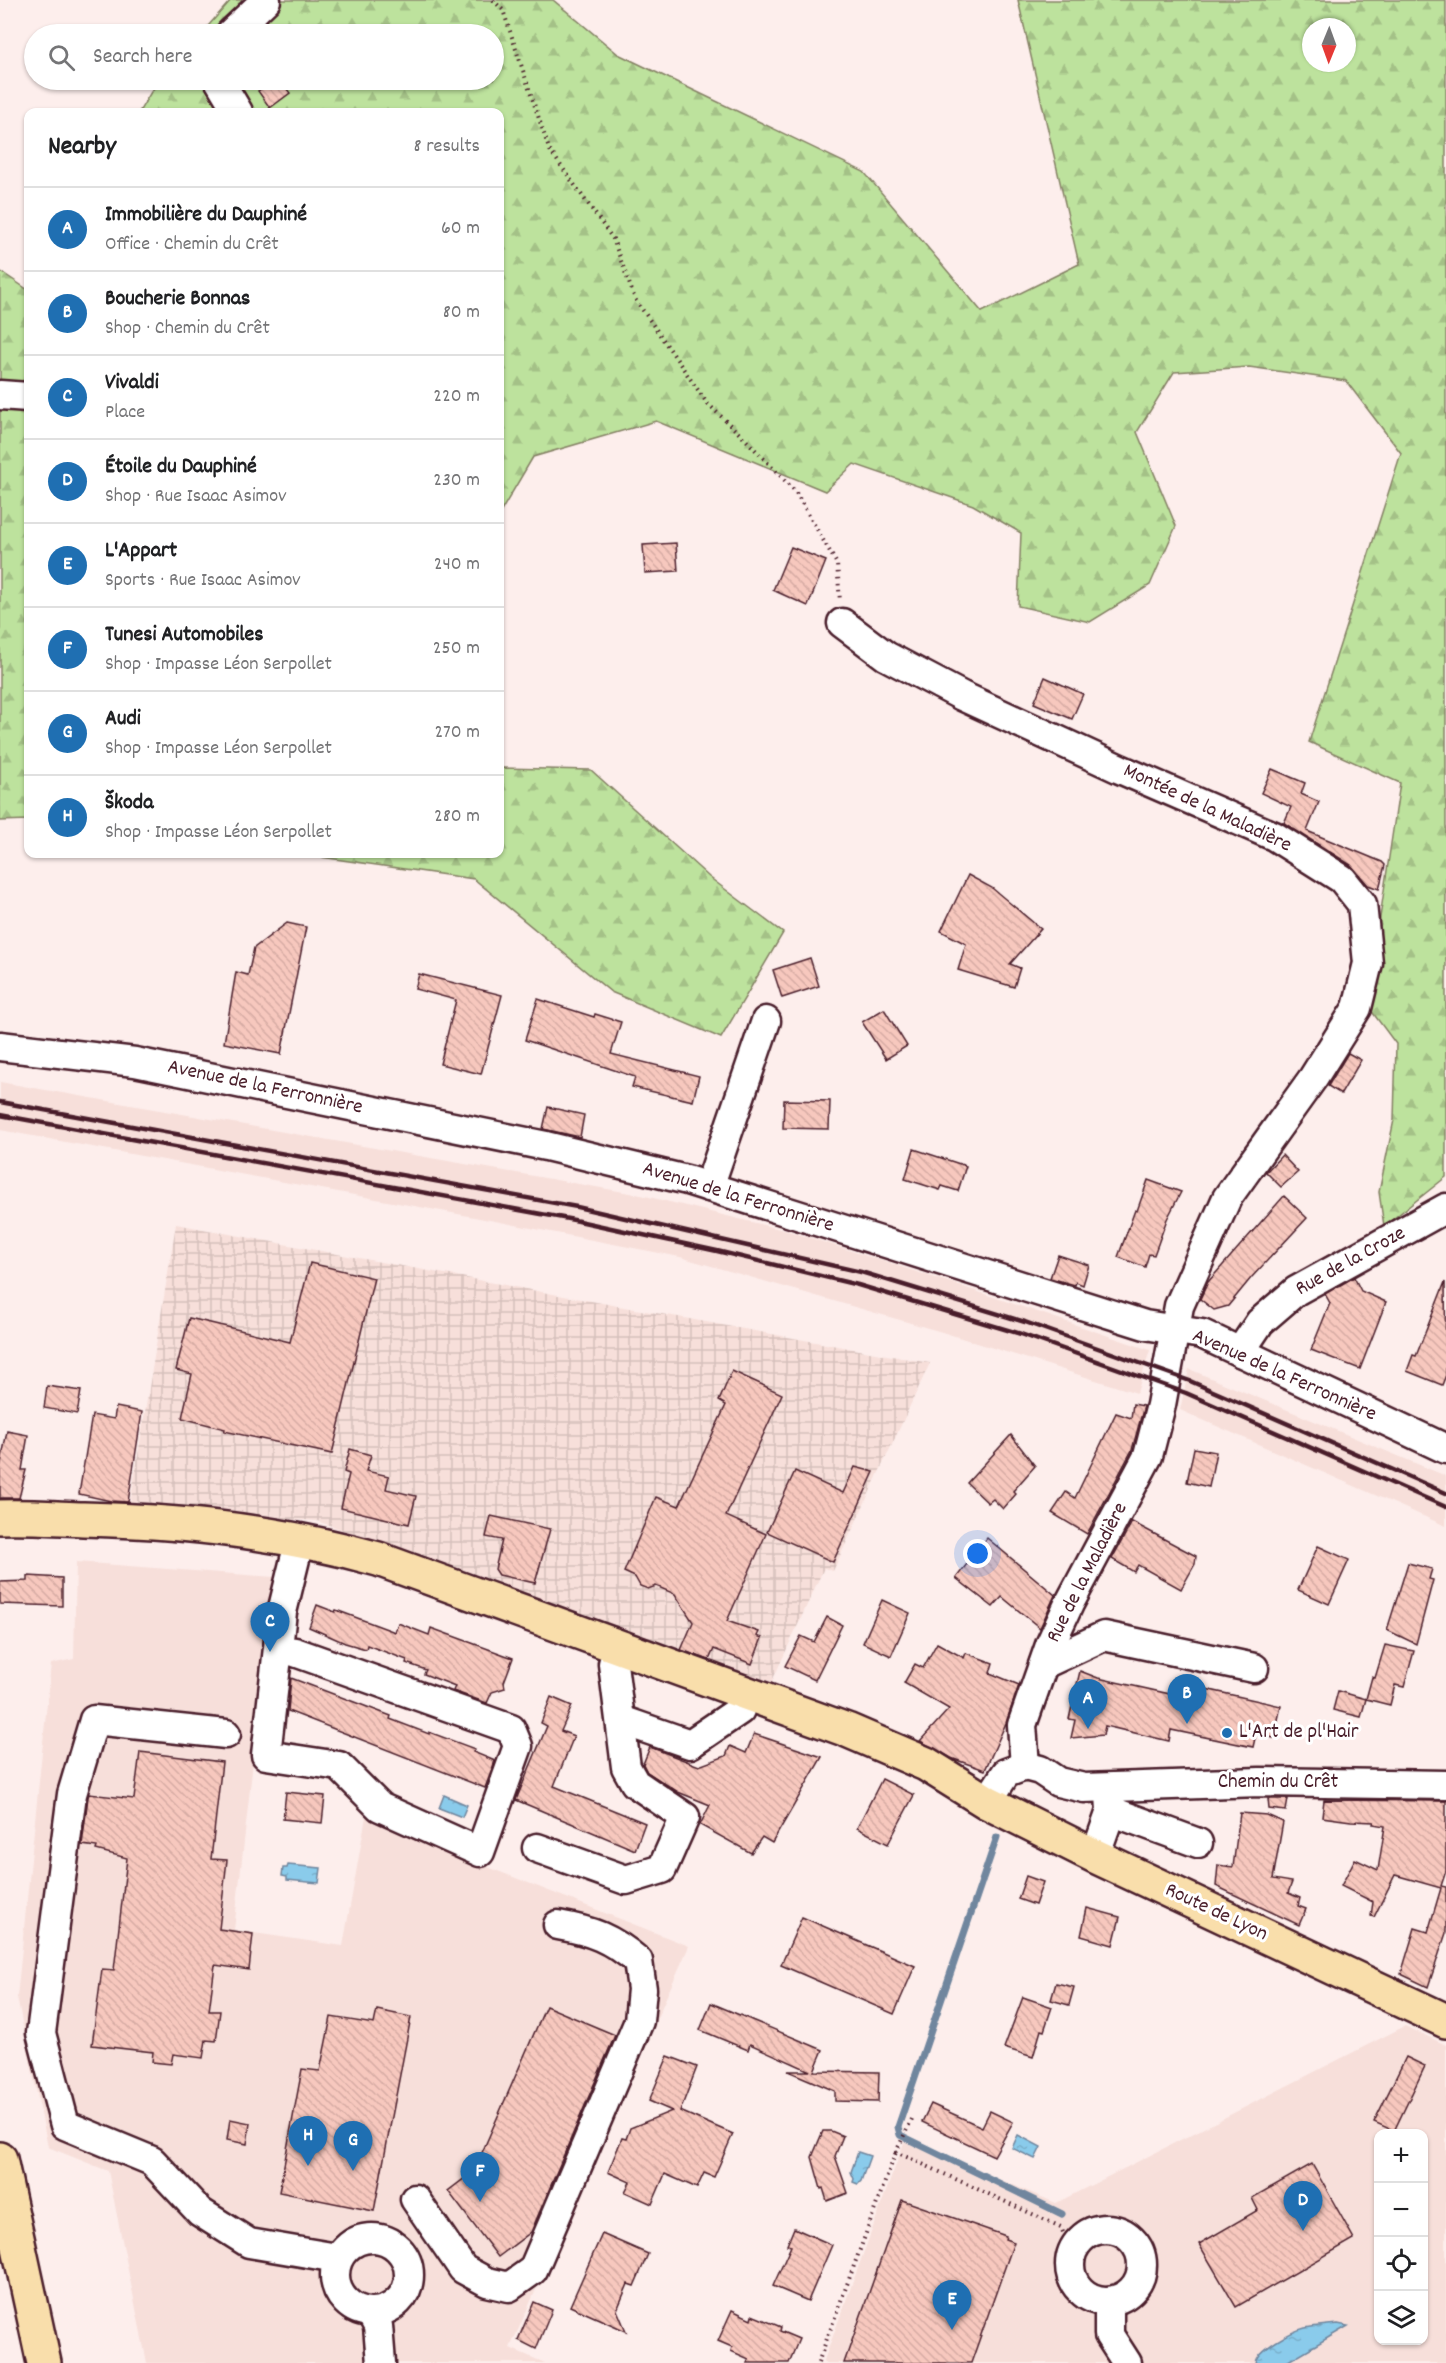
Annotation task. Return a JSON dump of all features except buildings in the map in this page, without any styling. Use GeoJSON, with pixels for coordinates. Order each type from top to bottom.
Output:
{"type":"FeatureCollection","features":[{"type":"Feature","properties":{"kind":"main road"},"geometry":{"type":"LineString","coordinates":[[0,1517],[158,1522],[269,1533],[323,1544],[378,1559],[919,1782],[987,1802]]}},
{"type":"Feature","properties":{"kind":"main road"},"geometry":{"type":"LineString","coordinates":[[0,1538],[156,1542],[267,1554],[371,1578],[847,1730],[926,1764],[987,1802]]}},
{"type":"Feature","properties":{"kind":"main road","name":"Route de Lyon"},"geometry":{"type":"LineString","coordinates":[[987,1802],[1095,1856],[1446,2020]]}},
{"type":"Feature","properties":{"kind":"main road"},"geometry":{"type":"LineString","coordinates":[[0,2159],[44,2363]]}},
{"type":"Feature","properties":{"kind":"street"},"geometry":{"type":"LineString","coordinates":[[241,24],[266,0]]}},
{"type":"Feature","properties":{"kind":"street"},"geometry":{"type":"LineString","coordinates":[[225,90],[236,108]]}},
{"type":"Feature","properties":{"kind":"street"},"geometry":{"type":"LineString","coordinates":[[0,395],[24,397]]}},
{"type":"Feature","properties":{"kind":"street","name":"Montée de la Maladière"},"geometry":{"type":"LineString","coordinates":[[842,623],[886,656],[962,696],[1274,837],[1342,879],[1362,904],[1368,963],[1357,1008],[1313,1078],[1227,1198],[1179,1306],[1174,1330]]}},
{"type":"Feature","properties":{"kind":"street"},"geometry":{"type":"LineString","coordinates":[[709,1187],[766,1021]]}},
{"type":"Feature","properties":{"kind":"street","name":"Avenue de la Ferronnière"},"geometry":{"type":"LineString","coordinates":[[0,1046],[146,1064],[546,1146],[709,1187],[1145,1325],[1202,1334],[1446,1449]]}},
{"type":"Feature","properties":{"kind":"street","name":"Rue de la Croze"},"geometry":{"type":"LineString","coordinates":[[1240,1352],[1260,1322],[1296,1291],[1446,1208]]}},
{"type":"Feature","properties":{"kind":"street","name":"Rue de la Maladière"},"geometry":{"type":"LineString","coordinates":[[1024,1766],[1022,1725],[1044,1664],[1069,1604],[1148,1456],[1170,1361],[1174,1330]]}},
{"type":"Feature","properties":{"kind":"street"},"geometry":{"type":"LineString","coordinates":[[278,1649],[295,1652],[511,1729],[518,1746],[480,1852],[380,1807],[339,1766],[266,1755],[282,1612],[295,1559]]}},
{"type":"Feature","properties":{"kind":"street"},"geometry":{"type":"LineString","coordinates":[[1044,1664],[1104,1635],[1254,1668]]}},
{"type":"Feature","properties":{"kind":"street"},"geometry":{"type":"LineString","coordinates":[[537,1848],[626,1880],[662,1869],[685,1817],[635,1783],[626,1767],[615,1656]]}},
{"type":"Feature","properties":{"kind":"street"},"geometry":{"type":"LineString","coordinates":[[621,1720],[690,1744],[740,1710]]}},
{"type":"Feature","properties":{"kind":"street"},"geometry":{"type":"LineString","coordinates":[[226,1734],[94,1720],[72,1794],[41,2033],[65,2125],[152,2161],[200,2212],[249,2243],[337,2258]]}},
{"type":"Feature","properties":{"kind":"street"},"geometry":{"type":"LineString","coordinates":[[987,1802],[1006,1773],[1024,1766]]}},
{"type":"Feature","properties":{"kind":"street","name":"Chemin du Crêt"},"geometry":{"type":"LineString","coordinates":[[1024,1766],[1040,1770],[1058,1782],[1084,1788],[1111,1799],[1260,1782],[1446,1785]]}},
{"type":"Feature","properties":{"kind":"street"},"geometry":{"type":"LineString","coordinates":[[1095,1856],[1111,1799],[1198,1843]]}},
{"type":"Feature","properties":{"kind":"street"},"geometry":{"type":"LineString","coordinates":[[398,2250],[417,2194],[463,2269],[487,2282],[509,2287],[533,2270],[639,2020],[642,1989],[638,1961],[617,1944],[583,1930],[558,1926]]}},
{"type":"Feature","properties":{"kind":"street"},"geometry":{"type":"LineString","coordinates":[[370,2237],[390,2242],[398,2250],[404,2256],[410,2275],[405,2294],[390,2308],[371,2313],[352,2308],[339,2294],[333,2277],[337,2258],[351,2243],[370,2237]]}},
{"type":"Feature","properties":{"kind":"street"},"geometry":{"type":"LineString","coordinates":[[1109,2301],[1109,2335],[1127,2363]]}},
{"type":"Feature","properties":{"kind":"street"},"geometry":{"type":"LineString","coordinates":[[371,2313],[378,2326],[381,2363]]}},
{"type":"Feature","properties":{"kind":"path"},"geometry":{"type":"LineString","coordinates":[[493,0],[502,10],[549,149],[613,239],[635,299],[707,403],[795,491],[837,564],[842,623]]}},
{"type":"Feature","properties":{"kind":"path"},"geometry":{"type":"LineString","coordinates":[[818,2363],[896,2152],[912,2119]]}},
{"type":"Feature","properties":{"kind":"path"},"geometry":{"type":"LineString","coordinates":[[896,2152],[1061,2226],[1067,2243]]}},
{"type":"Feature","properties":{"kind":"shaded area"},"geometry":{"type":"Polygon","coordinates":[[[0,1082],[641,1195],[792,1232],[1150,1350],[1137,1393],[942,1332],[680,1257],[0,1130],[0,1082]]]}},
{"type":"Feature","properties":{"kind":"shaded area"},"geometry":{"type":"Polygon","coordinates":[[[176,1224],[930,1363],[833,1571],[824,1568],[768,1690],[421,1557],[317,1521],[129,1509],[176,1224]]]}},
{"type":"Feature","properties":{"kind":"shaded area"},"geometry":{"type":"Polygon","coordinates":[[[1189,1369],[1446,1476],[1446,1526],[1180,1410],[1189,1369]]]}},
{"type":"Feature","properties":{"kind":"shaded area"},"geometry":{"type":"Polygon","coordinates":[[[76,1562],[274,1577],[234,1930],[343,1946],[368,1805],[462,1857],[689,1946],[510,2348],[545,2363],[147,2363],[108,2171],[48,2147],[17,1997],[51,1664],[74,1659],[76,1562]]]}},
{"type":"Feature","properties":{"kind":"shaded area"},"geometry":{"type":"Polygon","coordinates":[[[1405,2026],[1446,2045],[1446,2363],[823,2363],[905,2140],[1056,2203],[1405,2026]]]}},
{"type":"Feature","properties":{"kind":"green space"},"geometry":{"type":"Polygon","coordinates":[[[231,0],[553,0],[618,54],[864,172],[982,312],[1079,264],[1018,0],[1446,0],[1446,1177],[1384,1226],[1379,1192],[1394,1120],[1396,1044],[1367,1005],[1400,783],[1309,742],[1401,453],[1346,381],[1249,367],[1174,372],[1137,432],[1176,526],[1150,585],[1090,622],[1018,606],[1021,533],[973,505],[854,464],[825,491],[656,421],[533,457],[504,506],[504,108],[141,108],[153,90],[504,90],[504,24],[210,24],[231,0]]]}},
{"type":"Feature","properties":{"kind":"green space"},"geometry":{"type":"Polygon","coordinates":[[[0,271],[24,287],[24,820],[0,821],[0,271]]]}},
{"type":"Feature","properties":{"kind":"green space"},"geometry":{"type":"Polygon","coordinates":[[[504,768],[591,770],[709,877],[783,933],[721,1038],[611,992],[474,879],[328,858],[504,858],[504,768]]]}},
{"type":"Feature","properties":{"kind":"water"},"geometry":{"type":"Polygon","coordinates":[[[444,1795],[467,1805],[462,1817],[439,1808],[444,1795]]]}},
{"type":"Feature","properties":{"kind":"water"},"geometry":{"type":"Polygon","coordinates":[[[288,1865],[321,1868],[319,1883],[287,1880],[287,1877],[282,1876],[283,1868],[287,1868],[288,1865]]]}},
{"type":"Feature","properties":{"kind":"water"},"geometry":{"type":"Polygon","coordinates":[[[1018,2135],[1041,2147],[1035,2159],[1012,2148],[1018,2135]]]}},
{"type":"Feature","properties":{"kind":"water"},"geometry":{"type":"Polygon","coordinates":[[[858,2152],[870,2156],[858,2184],[853,2182],[851,2172],[858,2152]]]}},
{"type":"Feature","properties":{"kind":"water"},"geometry":{"type":"Polygon","coordinates":[[[1338,2324],[1348,2326],[1285,2363],[1256,2363],[1262,2352],[1292,2333],[1305,2328],[1338,2324]]]}},
{"type":"Feature","properties":{"kind":"waterway"},"geometry":{"type":"LineString","coordinates":[[997,1837],[898,2127],[900,2135],[1062,2214]]}},
{"type":"Feature","properties":{"kind":"railway"},"geometry":{"type":"LineString","coordinates":[[0,1102],[577,1207],[861,1272],[1025,1322],[1190,1381],[1446,1493]]}},
{"type":"Feature","properties":{"kind":"railway"},"geometry":{"type":"LineString","coordinates":[[0,1115],[574,1220],[858,1285],[1021,1334],[1186,1393],[1446,1507]]}},
{"type":"Feature","properties":{"kind":"place","name":"Vivaldi"},"geometry":{"type":"Point","coordinates":[270,1652]}},
{"type":"Feature","properties":{"kind":"place","name":"Boucherie Bonnas"},"geometry":{"type":"Point","coordinates":[1187,1724]}},
{"type":"Feature","properties":{"kind":"place","name":"Immobilière du Dauphiné"},"geometry":{"type":"Point","coordinates":[1088,1729]}},
{"type":"Feature","properties":{"kind":"place","name":"L'Art de pl'Hair"},"geometry":{"type":"Point","coordinates":[1227,1733]}},
{"type":"Feature","properties":{"kind":"place","name":"Škoda"},"geometry":{"type":"Point","coordinates":[308,2166]}},
{"type":"Feature","properties":{"kind":"place","name":"Audi"},"geometry":{"type":"Point","coordinates":[353,2171]}},
{"type":"Feature","properties":{"kind":"place","name":"Tunesi Automobiles"},"geometry":{"type":"Point","coordinates":[480,2202]}},
{"type":"Feature","properties":{"kind":"place","name":"Étoile du Dauphiné"},"geometry":{"type":"Point","coordinates":[1303,2231]}},
{"type":"Feature","properties":{"kind":"place","name":"L'Appart"},"geometry":{"type":"Point","coordinates":[952,2330]}}]}
